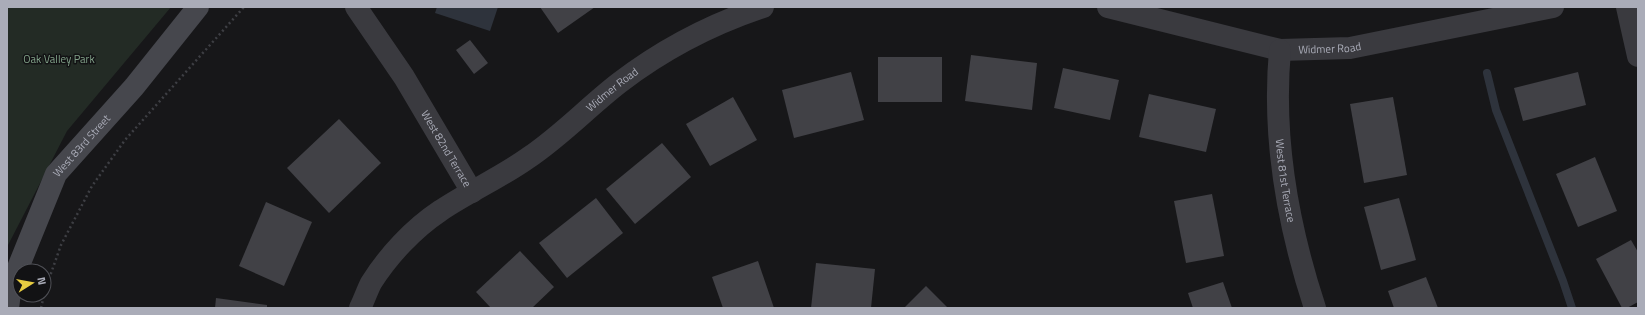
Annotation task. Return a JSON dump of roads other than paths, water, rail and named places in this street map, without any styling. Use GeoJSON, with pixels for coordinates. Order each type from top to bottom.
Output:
{"type":"FeatureCollection","features":[{"type":"Feature","properties":{"kind":"street","name":"West 83rd Street"},"geometry":{"type":"LineString","coordinates":[[8,308],[11,285],[56,174],[134,86],[198,7]]}},
{"type":"Feature","properties":{"kind":"street","name":"West 82nd Terrace"},"geometry":{"type":"LineString","coordinates":[[356,7],[404,77],[472,192],[439,212],[418,228],[388,260],[371,284],[360,308]]}},
{"type":"Feature","properties":{"kind":"street","name":"Widmer Road"},"geometry":{"type":"LineString","coordinates":[[472,192],[528,159],[562,133],[619,83],[669,50],[734,17],[763,7]]}},
{"type":"Feature","properties":{"kind":"street","name":"Widmer Road"},"geometry":{"type":"LineString","coordinates":[[1108,7],[1280,50],[1350,48],[1553,7]]}},
{"type":"Feature","properties":{"kind":"street"},"geometry":{"type":"LineString","coordinates":[[1627,7],[1638,56]]}},
{"type":"Feature","properties":{"kind":"street","name":"West 81st Terrace"},"geometry":{"type":"LineString","coordinates":[[1280,50],[1277,80],[1279,127],[1287,204],[1301,267],[1315,308]]}},
{"type":"Feature","properties":{"kind":"waterway"},"geometry":{"type":"LineString","coordinates":[[1487,73],[1496,110],[1563,281],[1572,308]]}},
{"type":"Feature","properties":{"kind":"park label","name":"Oak Valley Park"},"geometry":{"type":"Point","coordinates":[59,59]}}]}
